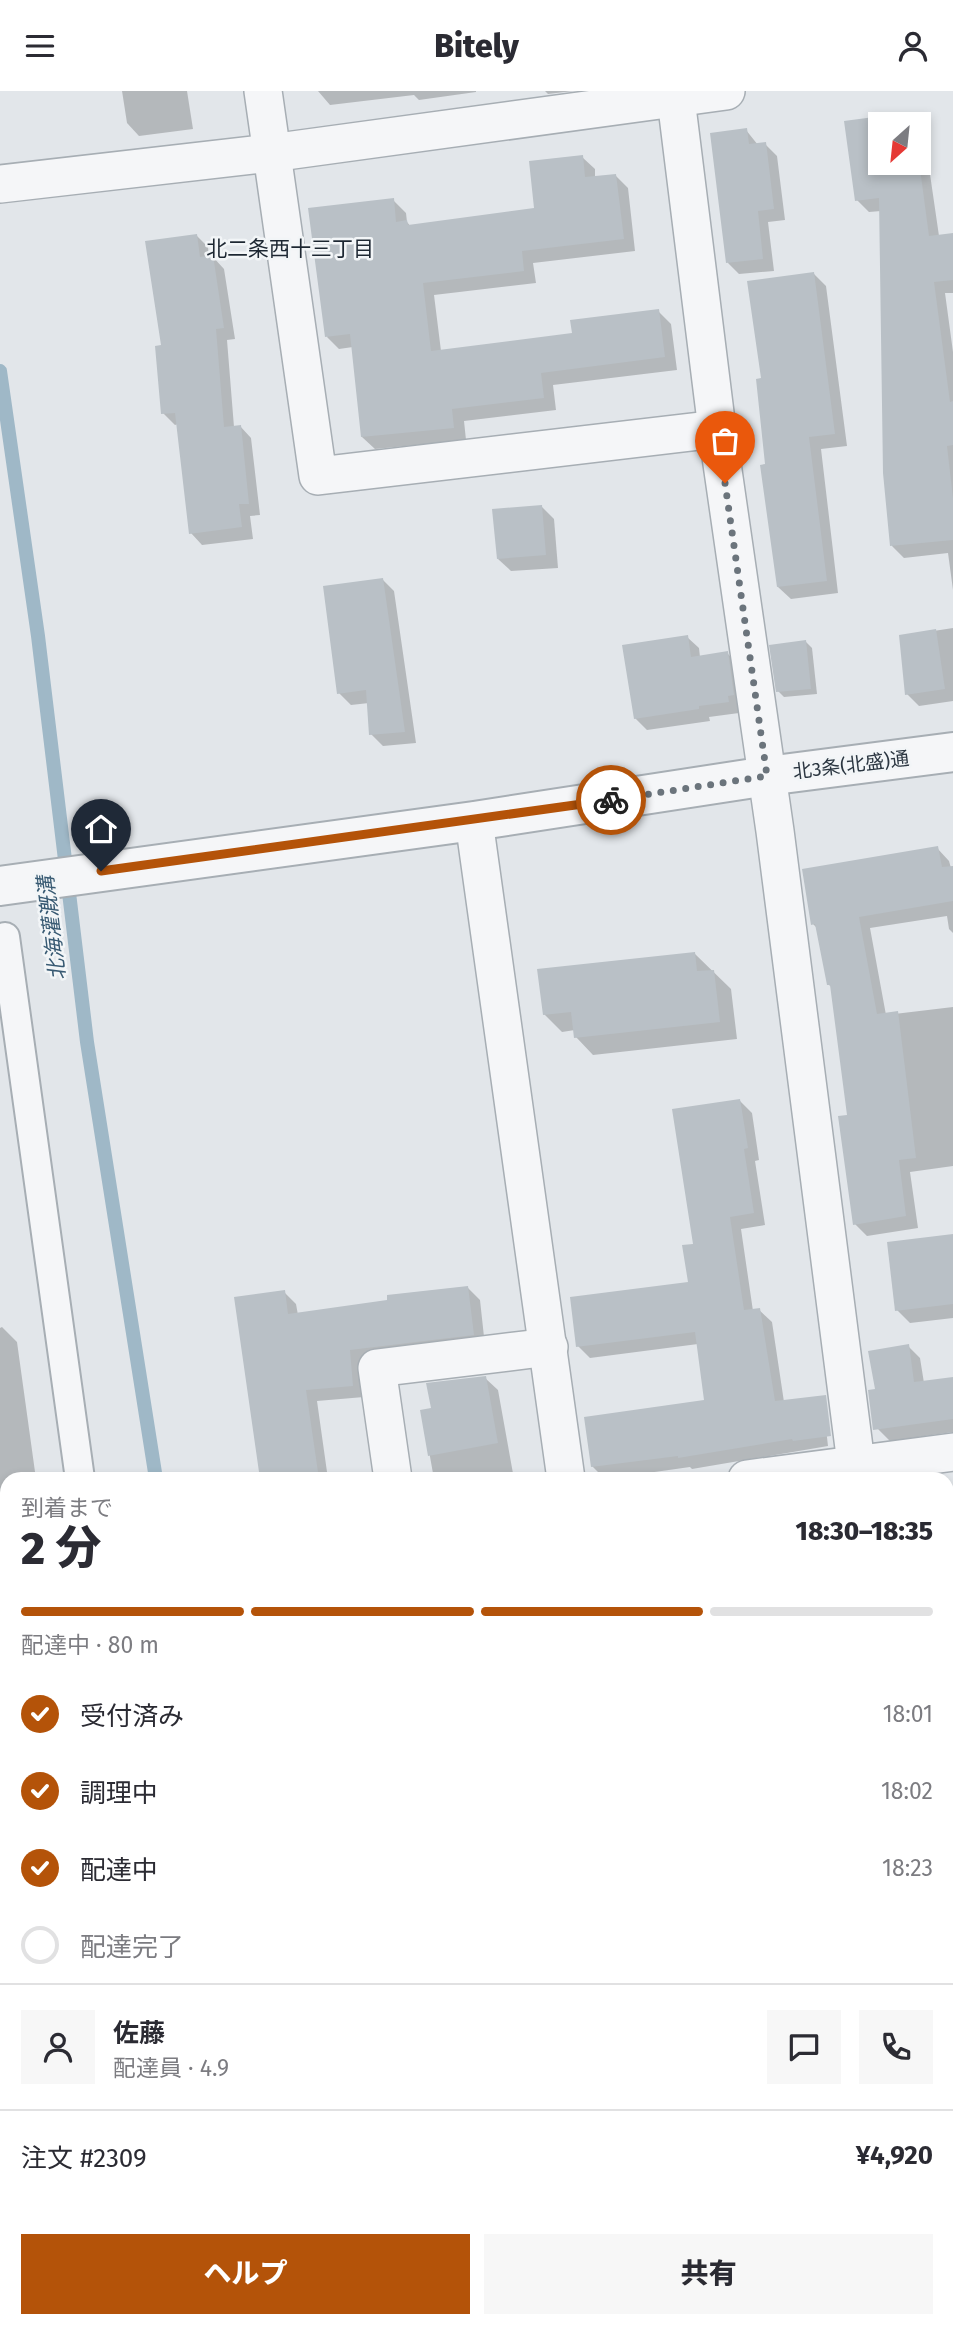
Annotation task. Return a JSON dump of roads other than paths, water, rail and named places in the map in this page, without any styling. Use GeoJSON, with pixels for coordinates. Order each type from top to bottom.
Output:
{"type":"FeatureCollection","features":[{"type":"Feature","properties":{"kind":"street"},"geometry":{"type":"LineString","coordinates":[[263,91],[318,476],[718,429]]}},
{"type":"Feature","properties":{"kind":"street"},"geometry":{"type":"LineString","coordinates":[[15,183],[271,153],[675,95],[726,91]]}},
{"type":"Feature","properties":{"kind":"street"},"geometry":{"type":"LineString","coordinates":[[675,95],[857,1471],[953,1452]]}},
{"type":"Feature","properties":{"kind":"street","name":"北3条(北盛)通"},"geometry":{"type":"LineString","coordinates":[[0,886],[474,821],[767,776],[953,753]]}},
{"type":"Feature","properties":{"kind":"street"},"geometry":{"type":"LineString","coordinates":[[474,821],[550,1347],[565,1472]]}},
{"type":"Feature","properties":{"kind":"street"},"geometry":{"type":"LineString","coordinates":[[5,937],[79,1472]]}},
{"type":"Feature","properties":{"kind":"street"},"geometry":{"type":"LineString","coordinates":[[392,1472],[377,1368],[550,1347]]}},
{"type":"Feature","properties":{"kind":"waterway","name":"北海灌漑溝"},"geometry":{"type":"LineString","coordinates":[[0,371],[38,636],[87,1042],[155,1472]]}},
{"type":"Feature","properties":{"kind":"district","name":"北二条西十三丁目"},"geometry":{"type":"Point","coordinates":[290,249]}}]}
